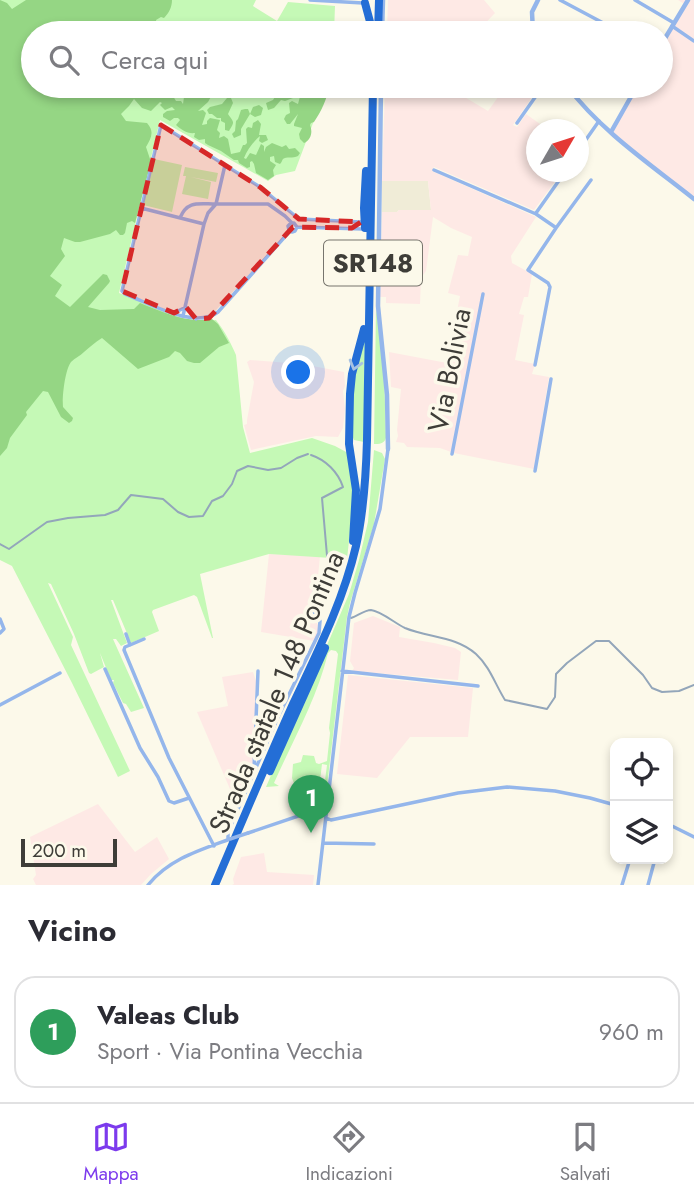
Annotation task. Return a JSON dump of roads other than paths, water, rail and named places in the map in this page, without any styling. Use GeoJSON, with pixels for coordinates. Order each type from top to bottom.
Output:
{"type":"FeatureCollection","features":[{"type":"Feature","properties":{"kind":"highway"},"geometry":{"type":"LineString","coordinates":[[378,21],[379,0]]}},
{"type":"Feature","properties":{"kind":"highway"},"geometry":{"type":"LineString","coordinates":[[364,1],[372,21]]}},
{"type":"Feature","properties":{"kind":"highway","name":"SR148"},"geometry":{"type":"LineString","coordinates":[[370,441],[369,268],[372,126],[376,98]]}},
{"type":"Feature","properties":{"kind":"highway","name":"SR148"},"geometry":{"type":"LineString","coordinates":[[365,515],[370,441],[377,98]]}},
{"type":"Feature","properties":{"kind":"highway"},"geometry":{"type":"LineString","coordinates":[[369,268],[364,197],[372,126]]}},
{"type":"Feature","properties":{"kind":"highway"},"geometry":{"type":"LineString","coordinates":[[351,567],[356,490],[349,444],[351,378],[364,333],[369,299]]}},
{"type":"Feature","properties":{"kind":"highway","name":"Strada statale 148 Pontina"},"geometry":{"type":"LineString","coordinates":[[215,885],[336,615],[365,515]]}},
{"type":"Feature","properties":{"kind":"highway","name":"Strada statale 148 Pontina"},"geometry":{"type":"LineString","coordinates":[[221,885],[355,569],[365,515]]}},
{"type":"Feature","properties":{"kind":"street"},"geometry":{"type":"LineString","coordinates":[[310,0],[364,1]]}},
{"type":"Feature","properties":{"kind":"street"},"geometry":{"type":"LineString","coordinates":[[531,21],[538,0]]}},
{"type":"Feature","properties":{"kind":"street"},"geometry":{"type":"LineString","coordinates":[[560,0],[599,21]]}},
{"type":"Feature","properties":{"kind":"street"},"geometry":{"type":"LineString","coordinates":[[635,0],[668,21]]}},
{"type":"Feature","properties":{"kind":"street"},"geometry":{"type":"LineString","coordinates":[[688,0],[673,24],[694,41]]}},
{"type":"Feature","properties":{"kind":"street"},"geometry":{"type":"LineString","coordinates":[[318,885],[351,611],[377,520],[388,449],[387,395],[378,306],[377,98]]}},
{"type":"Feature","properties":{"kind":"street"},"geometry":{"type":"LineString","coordinates":[[517,123],[535,98]]}},
{"type":"Feature","properties":{"kind":"street"},"geometry":{"type":"LineString","coordinates":[[577,98],[611,132],[694,199]]}},
{"type":"Feature","properties":{"kind":"street"},"geometry":{"type":"LineString","coordinates":[[611,132],[630,98]]}},
{"type":"Feature","properties":{"kind":"street"},"geometry":{"type":"LineString","coordinates":[[589,136],[599,121]]}},
{"type":"Feature","properties":{"kind":"street"},"geometry":{"type":"LineString","coordinates":[[297,227],[295,231],[290,231],[217,313],[209,318],[183,317],[125,294],[122,290],[161,125],[260,187],[299,219],[364,224]]}},
{"type":"Feature","properties":{"kind":"street"},"geometry":{"type":"LineString","coordinates":[[183,317],[204,224],[207,214],[216,204],[225,165]]}},
{"type":"Feature","properties":{"kind":"street"},"geometry":{"type":"LineString","coordinates":[[434,170],[536,214],[556,228]]}},
{"type":"Feature","properties":{"kind":"street"},"geometry":{"type":"LineString","coordinates":[[535,365],[550,287],[528,270],[591,180]]}},
{"type":"Feature","properties":{"kind":"street"},"geometry":{"type":"LineString","coordinates":[[536,214],[558,182]]}},
{"type":"Feature","properties":{"kind":"street"},"geometry":{"type":"LineString","coordinates":[[180,218],[191,204],[268,204],[297,227],[352,229],[364,224]]}},
{"type":"Feature","properties":{"kind":"street"},"geometry":{"type":"LineString","coordinates":[[141,208],[204,224]]}},
{"type":"Feature","properties":{"kind":"street"},"geometry":{"type":"LineString","coordinates":[[290,231],[288,226],[292,223]]}},
{"type":"Feature","properties":{"kind":"street","name":"Via Bolivia"},"geometry":{"type":"LineString","coordinates":[[452,454],[483,294]]}},
{"type":"Feature","properties":{"kind":"street"},"geometry":{"type":"LineString","coordinates":[[174,313],[186,307]]}},
{"type":"Feature","properties":{"kind":"street"},"geometry":{"type":"LineString","coordinates":[[186,307],[196,319]]}},
{"type":"Feature","properties":{"kind":"street"},"geometry":{"type":"LineString","coordinates":[[535,471],[551,379]]}},
{"type":"Feature","properties":{"kind":"street"},"geometry":{"type":"LineString","coordinates":[[229,839],[228,832],[278,717],[319,633],[320,621],[313,610],[315,587]]}},
{"type":"Feature","properties":{"kind":"street"},"geometry":{"type":"LineString","coordinates":[[0,619],[4,629],[0,633]]}},
{"type":"Feature","properties":{"kind":"street"},"geometry":{"type":"LineString","coordinates":[[126,634],[130,645]]}},
{"type":"Feature","properties":{"kind":"street"},"geometry":{"type":"LineString","coordinates":[[144,639],[125,647],[124,650],[167,753],[214,846]]}},
{"type":"Feature","properties":{"kind":"street"},"geometry":{"type":"LineString","coordinates":[[105,669],[138,745],[169,801],[176,803],[190,798]]}},
{"type":"Feature","properties":{"kind":"street"},"geometry":{"type":"LineString","coordinates":[[254,774],[258,671]]}},
{"type":"Feature","properties":{"kind":"street"},"geometry":{"type":"LineString","coordinates":[[342,671],[478,687]]}},
{"type":"Feature","properties":{"kind":"street"},"geometry":{"type":"LineString","coordinates":[[0,705],[60,673]]}},
{"type":"Feature","properties":{"kind":"street"},"geometry":{"type":"LineString","coordinates":[[326,818],[331,820],[458,793],[507,787],[555,792],[610,804]]}},
{"type":"Feature","properties":{"kind":"street"},"geometry":{"type":"LineString","coordinates":[[148,885],[170,864],[229,839],[327,808]]}},
{"type":"Feature","properties":{"kind":"street"},"geometry":{"type":"LineString","coordinates":[[673,826],[694,836]]}},
{"type":"Feature","properties":{"kind":"street"},"geometry":{"type":"LineString","coordinates":[[323,843],[374,844]]}},
{"type":"Feature","properties":{"kind":"street"},"geometry":{"type":"LineString","coordinates":[[622,885],[628,864]]}},
{"type":"Feature","properties":{"kind":"street"},"geometry":{"type":"LineString","coordinates":[[648,885],[654,864]]}},
{"type":"Feature","properties":{"kind":"waterway"},"geometry":{"type":"LineString","coordinates":[[0,544],[9,549],[47,522],[105,515],[118,510],[131,495],[163,499],[178,512],[189,517],[203,516],[212,501],[223,496],[237,471],[248,466],[268,470],[281,468],[308,454]]}},
{"type":"Feature","properties":{"kind":"waterway"},"geometry":{"type":"LineString","coordinates":[[311,455],[331,467],[343,487],[322,498],[328,567],[322,610]]}},
{"type":"Feature","properties":{"kind":"waterway"},"geometry":{"type":"LineString","coordinates":[[351,618],[371,610],[405,628],[460,644],[481,659],[505,700],[547,709],[555,697],[556,674],[596,641],[609,641],[643,675],[652,688],[662,692],[679,691],[694,685]]}},
{"type":"Feature","properties":{"kind":"place","name":"Valeas Club"},"geometry":{"type":"Point","coordinates":[311,833]}}]}
